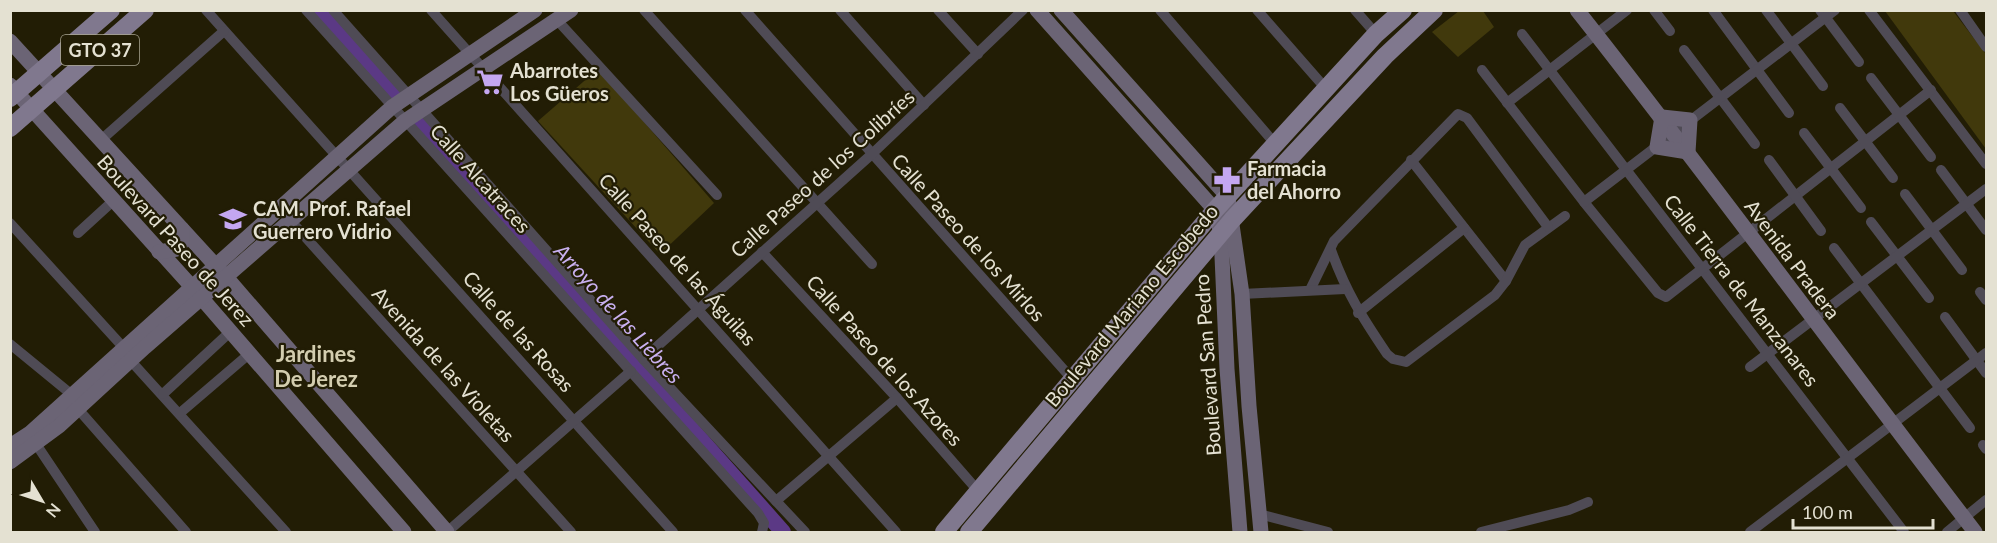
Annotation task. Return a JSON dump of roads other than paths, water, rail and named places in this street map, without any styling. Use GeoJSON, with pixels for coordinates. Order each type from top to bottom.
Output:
{"type":"FeatureCollection","features":[{"type":"Feature","properties":{"kind":"main road","name":"GTO 37"},"geometry":{"type":"LineString","coordinates":[[10,128],[146,10]]}},
{"type":"Feature","properties":{"kind":"main road"},"geometry":{"type":"LineString","coordinates":[[10,462],[71,394],[126,354],[197,292],[216,266],[392,107],[535,10]]}},
{"type":"Feature","properties":{"kind":"main road"},"geometry":{"type":"LineString","coordinates":[[197,292],[226,277],[405,120],[484,70],[571,10]]}},
{"type":"Feature","properties":{"kind":"main road","name":"Boulevard San Pedro"},"geometry":{"type":"LineString","coordinates":[[1037,10],[1215,210],[1226,227],[1242,294],[1261,532]]}},
{"type":"Feature","properties":{"kind":"main road"},"geometry":{"type":"LineString","coordinates":[[1061,10],[1228,197]]}},
{"type":"Feature","properties":{"kind":"main road","name":"Boulevard Mariano Escobedo"},"geometry":{"type":"LineString","coordinates":[[944,532],[1215,210],[1277,146],[1377,34],[1403,10]]}},
{"type":"Feature","properties":{"kind":"main road","name":"Boulevard Mariano Escobedo"},"geometry":{"type":"LineString","coordinates":[[969,532],[1226,227],[1385,56],[1434,10]]}},
{"type":"Feature","properties":{"kind":"main road","name":"Avenida Pradera"},"geometry":{"type":"LineString","coordinates":[[1577,10],[1662,117],[1747,234],[1976,532]]}},
{"type":"Feature","properties":{"kind":"main road","name":"GTO 37"},"geometry":{"type":"LineString","coordinates":[[13,92],[39,74],[106,12]]}},
{"type":"Feature","properties":{"kind":"main road","name":"Boulevard Paseo de Jerez"},"geometry":{"type":"LineString","coordinates":[[10,41],[226,277],[447,532]]}},
{"type":"Feature","properties":{"kind":"main road","name":"Boulevard Paseo de Jerez"},"geometry":{"type":"LineString","coordinates":[[13,92],[32,109],[197,292],[404,532]]}},
{"type":"Feature","properties":{"kind":"main road"},"geometry":{"type":"LineString","coordinates":[[1662,117],[1690,120],[1688,152],[1657,147],[1662,117]]}},
{"type":"Feature","properties":{"kind":"main road","name":"Boulevard San Pedro"},"geometry":{"type":"LineString","coordinates":[[1228,197],[1226,227],[1227,369],[1240,532]]}},
{"type":"Feature","properties":{"kind":"main road"},"geometry":{"type":"LineString","coordinates":[[159,252],[177,249],[182,242],[182,229]]}},
{"type":"Feature","properties":{"kind":"main road"},"geometry":{"type":"LineString","coordinates":[[10,446],[33,439],[78,409],[126,354]]}},
{"type":"Feature","properties":{"kind":"street","name":"Calle de las Rosas"},"geometry":{"type":"LineString","coordinates":[[206,10],[673,532]]}},
{"type":"Feature","properties":{"kind":"street","name":"Calle Alcatraces"},"geometry":{"type":"LineString","coordinates":[[306,10],[758,513],[764,523],[762,532]]}},
{"type":"Feature","properties":{"kind":"street"},"geometry":{"type":"LineString","coordinates":[[333,10],[644,359],[805,532]]}},
{"type":"Feature","properties":{"kind":"street","name":"Calle Paseo de las Águilas"},"geometry":{"type":"LineString","coordinates":[[430,10],[830,455],[896,532]]}},
{"type":"Feature","properties":{"kind":"street"},"geometry":{"type":"LineString","coordinates":[[644,10],[872,264]]}},
{"type":"Feature","properties":{"kind":"street","name":"Calle Paseo de los Mirlos"},"geometry":{"type":"LineString","coordinates":[[745,10],[1071,379]]}},
{"type":"Feature","properties":{"kind":"street"},"geometry":{"type":"LineString","coordinates":[[840,10],[924,105]]}},
{"type":"Feature","properties":{"kind":"street"},"geometry":{"type":"LineString","coordinates":[[938,10],[978,54]]}},
{"type":"Feature","properties":{"kind":"street","name":"Calle Paseo de los Colibríes"},"geometry":{"type":"LineString","coordinates":[[644,359],[872,154],[1023,10]]}},
{"type":"Feature","properties":{"kind":"street"},"geometry":{"type":"LineString","coordinates":[[1161,10],[1277,146]]}},
{"type":"Feature","properties":{"kind":"street"},"geometry":{"type":"LineString","coordinates":[[1257,10],[1327,90]]}},
{"type":"Feature","properties":{"kind":"street"},"geometry":{"type":"LineString","coordinates":[[1355,10],[1377,34]]}},
{"type":"Feature","properties":{"kind":"street"},"geometry":{"type":"LineString","coordinates":[[1507,102],[1627,10]]}},
{"type":"Feature","properties":{"kind":"street"},"geometry":{"type":"LineString","coordinates":[[1654,10],[1670,31]]}},
{"type":"Feature","properties":{"kind":"street"},"geometry":{"type":"LineString","coordinates":[[1713,10],[1789,113]]}},
{"type":"Feature","properties":{"kind":"street"},"geometry":{"type":"LineString","coordinates":[[1766,10],[1823,86]]}},
{"type":"Feature","properties":{"kind":"street"},"geometry":{"type":"LineString","coordinates":[[1584,202],[1791,43],[1823,14],[1835,10]]}},
{"type":"Feature","properties":{"kind":"street"},"geometry":{"type":"LineString","coordinates":[[1869,10],[1986,164]]}},
{"type":"Feature","properties":{"kind":"street"},"geometry":{"type":"LineString","coordinates":[[1960,10],[1986,47]]}},
{"type":"Feature","properties":{"kind":"street"},"geometry":{"type":"LineString","coordinates":[[1823,14],[1859,62]]}},
{"type":"Feature","properties":{"kind":"street"},"geometry":{"type":"LineString","coordinates":[[556,20],[717,195]]}},
{"type":"Feature","properties":{"kind":"street"},"geometry":{"type":"LineString","coordinates":[[101,140],[224,31]]}},
{"type":"Feature","properties":{"kind":"street","name":"Calle Tierra de Manzanares"},"geometry":{"type":"LineString","coordinates":[[1522,34],[1848,456],[1904,532]]}},
{"type":"Feature","properties":{"kind":"street"},"geometry":{"type":"LineString","coordinates":[[1684,50],[1755,144]]}},
{"type":"Feature","properties":{"kind":"street"},"geometry":{"type":"LineString","coordinates":[[1482,70],[1584,202],[1658,293],[1666,297],[1931,90]]}},
{"type":"Feature","properties":{"kind":"street"},"geometry":{"type":"LineString","coordinates":[[1871,78],[1931,157]]}},
{"type":"Feature","properties":{"kind":"street"},"geometry":{"type":"LineString","coordinates":[[1840,108],[1893,178]]}},
{"type":"Feature","properties":{"kind":"street"},"geometry":{"type":"LineString","coordinates":[[1311,288],[1341,233],[1458,114],[1463,115],[1548,227]]}},
{"type":"Feature","properties":{"kind":"street"},"geometry":{"type":"LineString","coordinates":[[1804,133],[1861,208]]}},
{"type":"Feature","properties":{"kind":"street"},"geometry":{"type":"LineString","coordinates":[[1411,160],[1506,281]]}},
{"type":"Feature","properties":{"kind":"street"},"geometry":{"type":"LineString","coordinates":[[1769,160],[1821,231]]}},
{"type":"Feature","properties":{"kind":"street"},"geometry":{"type":"LineString","coordinates":[[1941,170],[1986,230]]}},
{"type":"Feature","properties":{"kind":"street"},"geometry":{"type":"LineString","coordinates":[[1750,367],[1986,189]]}},
{"type":"Feature","properties":{"kind":"street"},"geometry":{"type":"LineString","coordinates":[[1905,194],[1962,270]]}},
{"type":"Feature","properties":{"kind":"street"},"geometry":{"type":"LineString","coordinates":[[78,233],[113,201]]}},
{"type":"Feature","properties":{"kind":"street"},"geometry":{"type":"LineString","coordinates":[[1331,250],[1345,289],[1358,313],[1387,354],[1393,359],[1406,362],[1487,303],[1506,281],[1519,253],[1548,227],[1565,216]]}},
{"type":"Feature","properties":{"kind":"street","name":"Avenida de las Violetas"},"geometry":{"type":"LineString","coordinates":[[290,220],[571,532]]}},
{"type":"Feature","properties":{"kind":"street"},"geometry":{"type":"LineString","coordinates":[[1871,222],[1929,298]]}},
{"type":"Feature","properties":{"kind":"street"},"geometry":{"type":"LineString","coordinates":[[10,223],[286,532]]}},
{"type":"Feature","properties":{"kind":"street"},"geometry":{"type":"LineString","coordinates":[[1358,313],[1464,228]]}},
{"type":"Feature","properties":{"kind":"street"},"geometry":{"type":"LineString","coordinates":[[1834,248],[1970,428]]}},
{"type":"Feature","properties":{"kind":"street","name":"Calle Paseo de los Azores"},"geometry":{"type":"LineString","coordinates":[[762,252],[980,492]]}},
{"type":"Feature","properties":{"kind":"street"},"geometry":{"type":"LineString","coordinates":[[1242,294],[1311,288],[1345,289]]}},
{"type":"Feature","properties":{"kind":"street"},"geometry":{"type":"LineString","coordinates":[[1945,317],[1986,373]]}},
{"type":"Feature","properties":{"kind":"street"},"geometry":{"type":"LineString","coordinates":[[163,394],[230,332]]}},
{"type":"Feature","properties":{"kind":"street"},"geometry":{"type":"LineString","coordinates":[[10,344],[71,394]]}},
{"type":"Feature","properties":{"kind":"street"},"geometry":{"type":"LineString","coordinates":[[1750,532],[1986,353]]}},
{"type":"Feature","properties":{"kind":"street"},"geometry":{"type":"LineString","coordinates":[[180,413],[249,354]]}},
{"type":"Feature","properties":{"kind":"street"},"geometry":{"type":"LineString","coordinates":[[447,532],[631,371]]}},
{"type":"Feature","properties":{"kind":"street"},"geometry":{"type":"LineString","coordinates":[[776,501],[897,398]]}},
{"type":"Feature","properties":{"kind":"street"},"geometry":{"type":"LineString","coordinates":[[78,409],[186,532]]}},
{"type":"Feature","properties":{"kind":"street"},"geometry":{"type":"LineString","coordinates":[[33,439],[96,532]]}},
{"type":"Feature","properties":{"kind":"street"},"geometry":{"type":"LineString","coordinates":[[1947,532],[1986,500]]}},
{"type":"Feature","properties":{"kind":"street"},"geometry":{"type":"LineString","coordinates":[[1481,532],[1569,510],[1588,502]]}},
{"type":"Feature","properties":{"kind":"street"},"geometry":{"type":"LineString","coordinates":[[1259,514],[1328,532]]}},
{"type":"Feature","properties":{"kind":"waterway","name":"Arroyo de las Liebres"},"geometry":{"type":"LineString","coordinates":[[320,10],[393,93]]}},
{"type":"Feature","properties":{"kind":"waterway","name":"Arroyo de las Liebres"},"geometry":{"type":"LineString","coordinates":[[421,124],[783,532]]}},
{"type":"Feature","properties":{"kind":"place","name":"Abarrotes Los Güeros"},"geometry":{"type":"Point","coordinates":[490,82]}},
{"type":"Feature","properties":{"kind":"place","name":"Farmacia del Ahorro"},"geometry":{"type":"Point","coordinates":[1227,180]}},
{"type":"Feature","properties":{"kind":"place","name":"CAM. Prof. Rafael Guerrero Vidrio"},"geometry":{"type":"Point","coordinates":[233,219]}},
{"type":"Feature","properties":{"kind":"district","name":"Jardines De Jerez"},"geometry":{"type":"Point","coordinates":[316,366]}}]}
